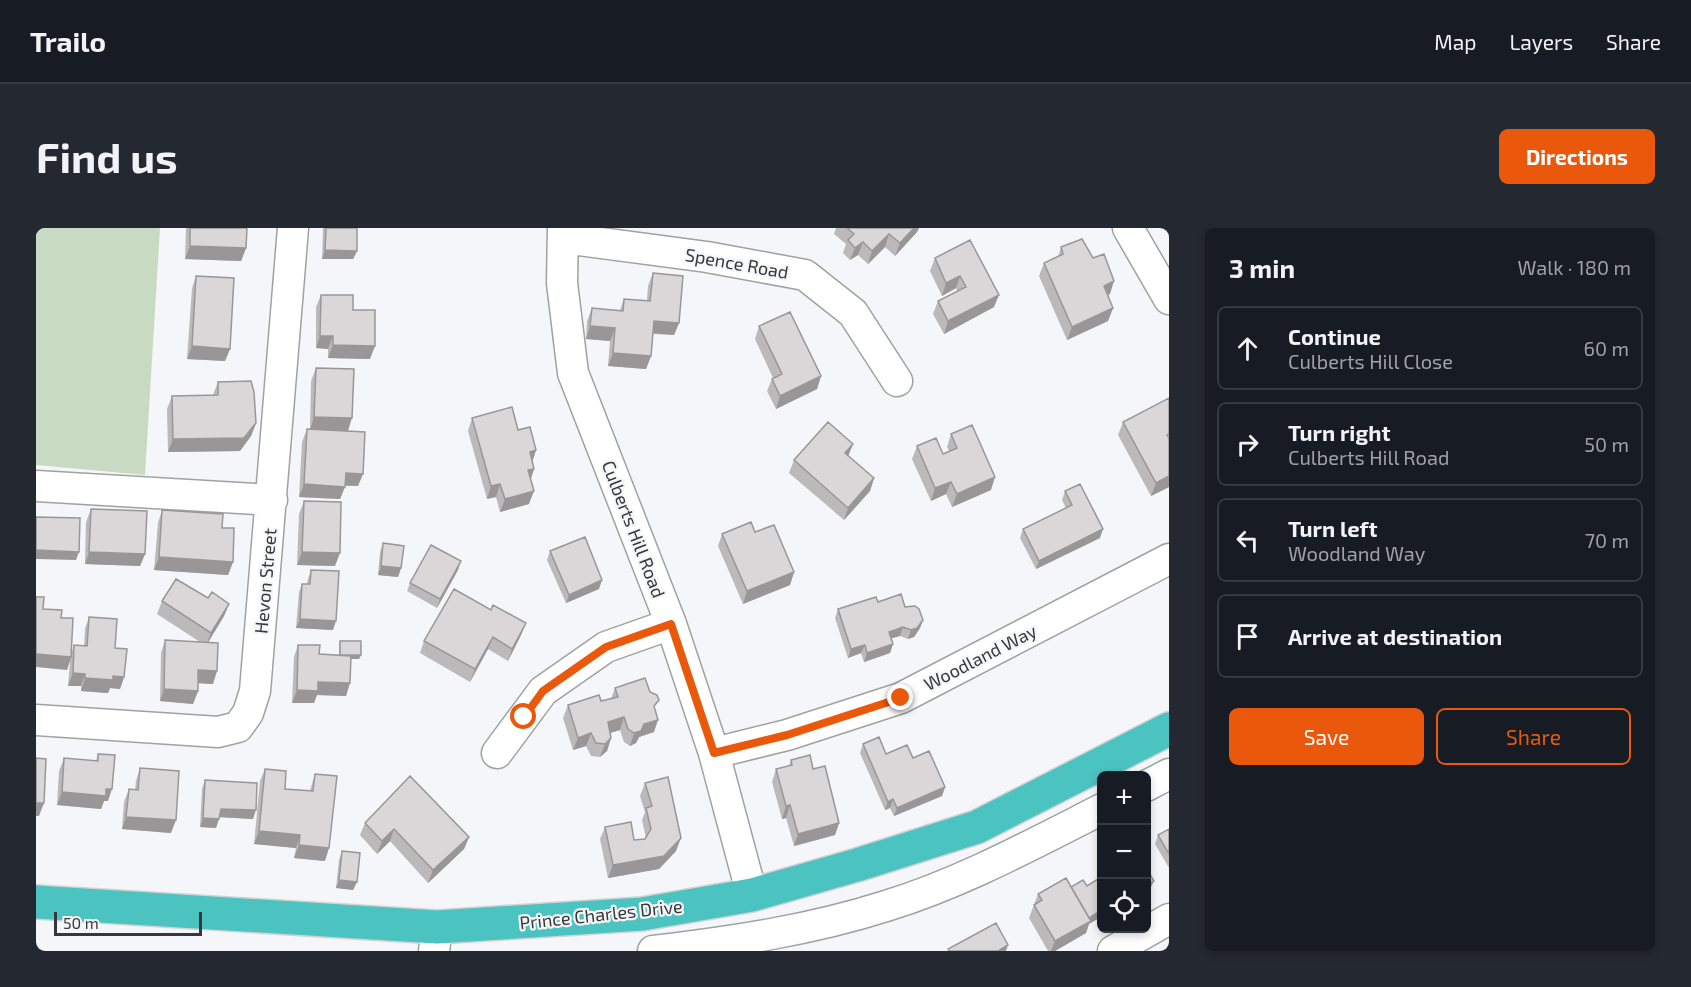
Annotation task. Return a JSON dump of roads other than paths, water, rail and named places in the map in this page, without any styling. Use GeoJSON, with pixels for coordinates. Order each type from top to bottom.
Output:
{"type":"FeatureCollection","features":[{"type":"Feature","properties":{"kind":"highway","name":"Prince Charles Drive"},"geometry":{"type":"LineString","coordinates":[[36,902],[436,939],[642,914],[752,895],[977,827],[1169,729]]}},
{"type":"Feature","properties":{"kind":"street","name":"Hevon Street"},"geometry":{"type":"LineString","coordinates":[[36,720],[218,732],[238,727],[248,713],[255,691],[293,228]]}},
{"type":"Feature","properties":{"kind":"street"},"geometry":{"type":"LineString","coordinates":[[1128,228],[1169,299]]}},
{"type":"Feature","properties":{"kind":"street","name":"Spence Road"},"geometry":{"type":"LineString","coordinates":[[563,233],[805,275],[852,313],[897,381]]}},
{"type":"Feature","properties":{"kind":"street","name":"Culberts Hill Road"},"geometry":{"type":"LineString","coordinates":[[563,233],[562,283],[573,373],[671,624],[714,753],[752,895]]}},
{"type":"Feature","properties":{"kind":"street"},"geometry":{"type":"LineString","coordinates":[[36,486],[272,500]]}},
{"type":"Feature","properties":{"kind":"street","name":"Woodland Way"},"geometry":{"type":"LineString","coordinates":[[714,753],[787,735],[901,698],[1169,559]]}},
{"type":"Feature","properties":{"kind":"street"},"geometry":{"type":"LineString","coordinates":[[497,753],[543,691],[606,647],[671,624]]}},
{"type":"Feature","properties":{"kind":"street"},"geometry":{"type":"LineString","coordinates":[[1151,783],[1169,774]]}},
{"type":"Feature","properties":{"kind":"street"},"geometry":{"type":"LineString","coordinates":[[653,951],[710,945],[790,930],[886,906],[956,880],[1097,811]]}},
{"type":"Feature","properties":{"kind":"street"},"geometry":{"type":"LineString","coordinates":[[1113,951],[1169,919]]}}]}
